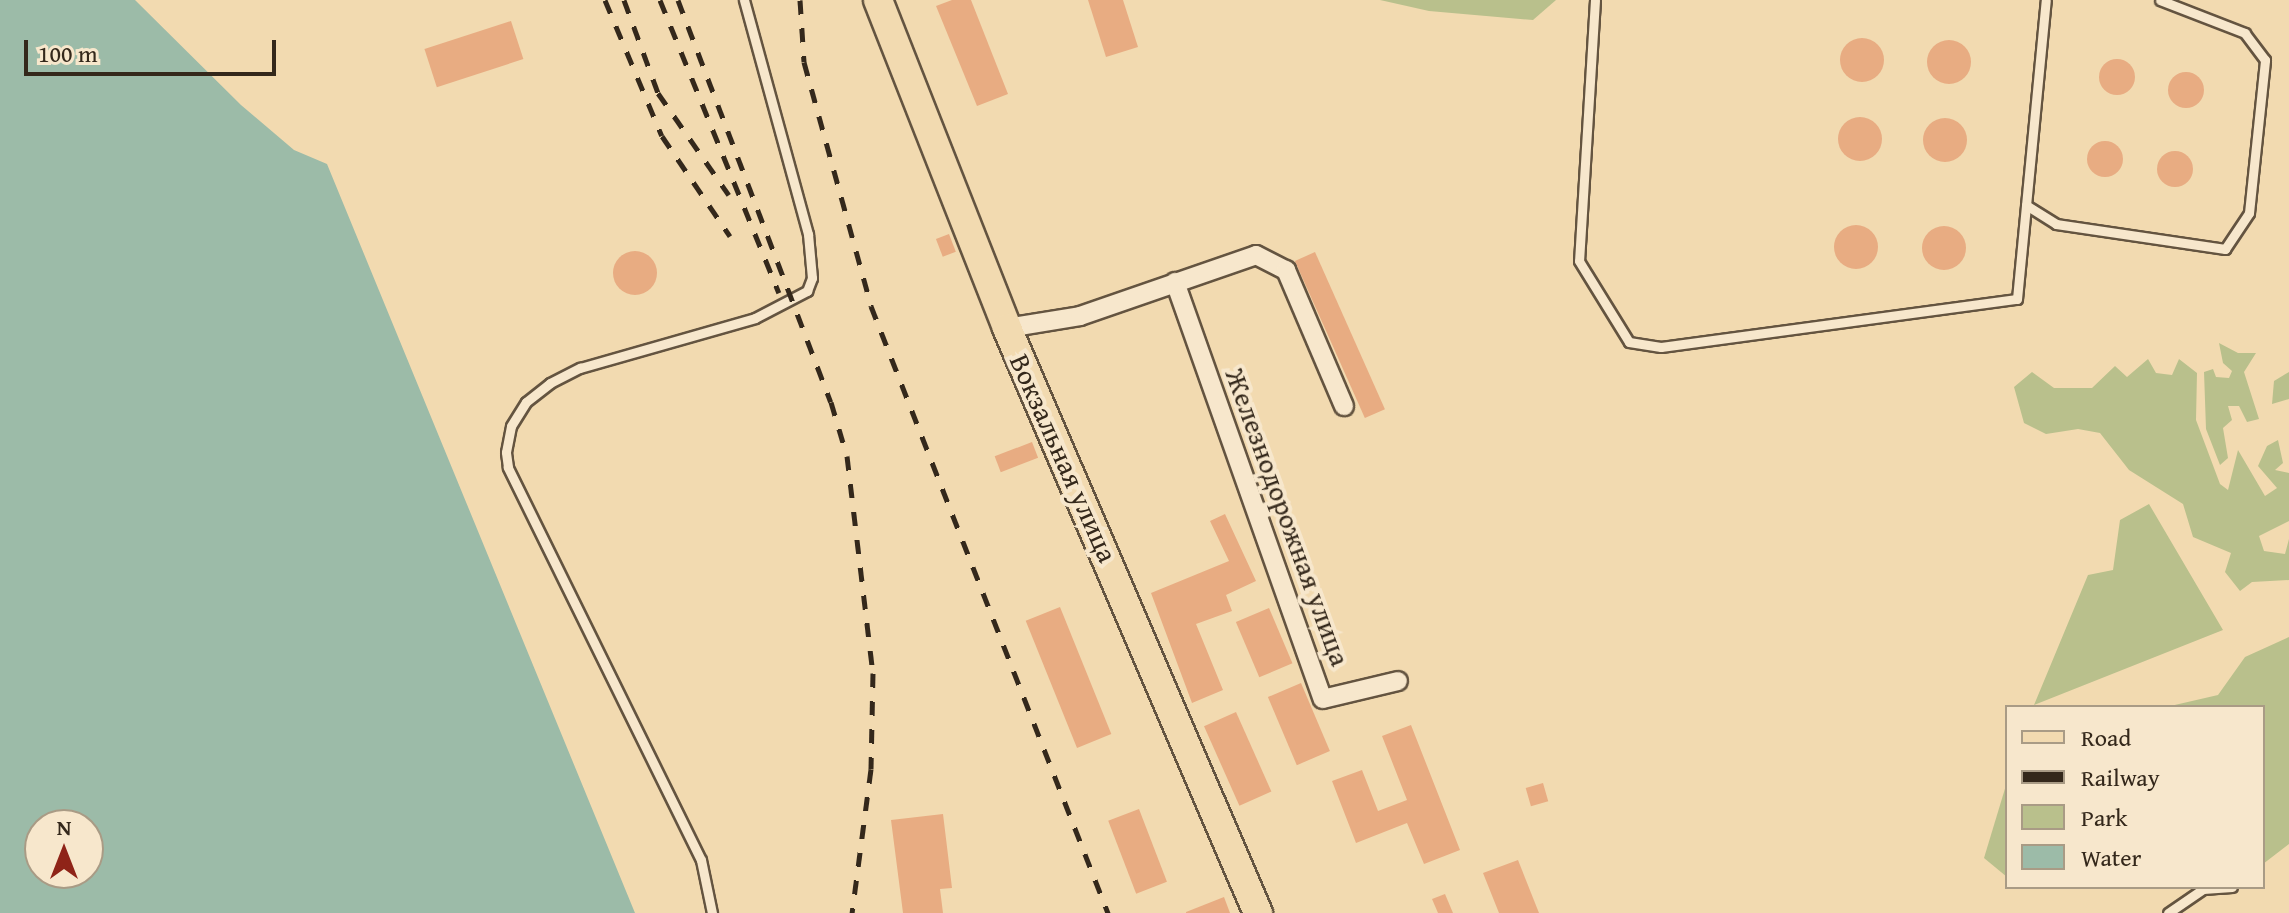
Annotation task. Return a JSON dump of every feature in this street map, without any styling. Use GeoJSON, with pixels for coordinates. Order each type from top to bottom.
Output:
{"type":"FeatureCollection","features":[{"type":"Feature","properties":{"kind":"main road","name":"Вокзальная улица"},"geometry":{"type":"LineString","coordinates":[[878,0],[1007,328],[1258,913]]}},
{"type":"Feature","properties":{"kind":"street"},"geometry":{"type":"LineString","coordinates":[[1007,328],[1080,316],[1236,259],[1256,255],[1273,260],[1286,270],[1344,406]]}},
{"type":"Feature","properties":{"kind":"street","name":"Железнодорожная улица"},"geometry":{"type":"LineString","coordinates":[[1175,282],[1323,699],[1398,681]]}},
{"type":"Feature","properties":{"kind":"lane"},"geometry":{"type":"LineString","coordinates":[[712,913],[701,860],[508,467],[506,452],[511,426],[526,402],[550,383],[580,368],[755,318],[807,291],[812,278],[808,234],[744,0]]}},
{"type":"Feature","properties":{"kind":"lane"},"geometry":{"type":"LineString","coordinates":[[1595,0],[1579,261],[1629,342],[1661,347],[2017,299],[2046,0]]}},
{"type":"Feature","properties":{"kind":"lane"},"geometry":{"type":"LineString","coordinates":[[2026,205],[2056,224],[2225,249],[2249,213],[2265,60],[2245,33],[2160,0]]}},
{"type":"Feature","properties":{"kind":"lane"},"geometry":{"type":"LineString","coordinates":[[2168,913],[2203,889]]}},
{"type":"Feature","properties":{"kind":"green space"},"geometry":{"type":"Polygon","coordinates":[[[1380,0],[1556,0],[1533,20],[1429,11],[1380,0]]]}},
{"type":"Feature","properties":{"kind":"green space"},"geometry":{"type":"Polygon","coordinates":[[[2219,343],[2238,353],[2256,353],[2244,372],[2259,419],[2247,422],[2239,406],[2228,406],[2232,420],[2223,428],[2228,458],[2220,465],[2206,429],[2204,372],[2213,369],[2216,377],[2229,378],[2232,371],[2223,363],[2219,343]]]}},
{"type":"Feature","properties":{"kind":"green space"},"geometry":{"type":"Polygon","coordinates":[[[2148,359],[2156,373],[2172,375],[2179,359],[2197,373],[2196,420],[2220,484],[2228,490],[2238,450],[2265,496],[2277,488],[2258,466],[2267,446],[2278,440],[2283,463],[2275,470],[2289,473],[2289,521],[2259,536],[2264,551],[2285,554],[2289,539],[2289,580],[2252,582],[2240,591],[2225,572],[2231,553],[2193,537],[2183,504],[2129,470],[2100,433],[2078,429],[2046,434],[2024,423],[2014,387],[2032,372],[2054,388],[2092,388],[2115,366],[2127,377],[2148,359]]]}},
{"type":"Feature","properties":{"kind":"green space"},"geometry":{"type":"Polygon","coordinates":[[[2289,372],[2289,399],[2272,404],[2274,381],[2289,372]]]}},
{"type":"Feature","properties":{"kind":"green space"},"geometry":{"type":"Polygon","coordinates":[[[2149,504],[2223,630],[2034,705],[2088,575],[2113,570],[2120,520],[2149,504]]]}},
{"type":"Feature","properties":{"kind":"green space"},"geometry":{"type":"Polygon","coordinates":[[[2289,637],[2289,844],[2265,862],[2265,705],[2175,705],[2218,695],[2245,657],[2289,637]]]}},
{"type":"Feature","properties":{"kind":"green space"},"geometry":{"type":"Polygon","coordinates":[[[2005,789],[2005,875],[1984,858],[2005,789]]]}},
{"type":"Feature","properties":{"kind":"water"},"geometry":{"type":"Polygon","coordinates":[[[0,0],[135,0],[241,105],[294,150],[327,164],[635,913],[0,913],[0,0]]]}},
{"type":"Feature","properties":{"kind":"building"},"geometry":{"type":"Polygon","coordinates":[[[952,0],[971,0],[1008,94],[977,106],[936,6],[952,0]]]}},
{"type":"Feature","properties":{"kind":"building"},"geometry":{"type":"Polygon","coordinates":[[[1088,0],[1123,0],[1138,47],[1106,57],[1088,0]]]}},
{"type":"Feature","properties":{"kind":"building"},"geometry":{"type":"Polygon","coordinates":[[[511,21],[523,59],[437,87],[424,49],[511,21]]]}},
{"type":"Feature","properties":{"kind":"building"},"geometry":{"type":"Polygon","coordinates":[[[1862,38],[1877,45],[1884,60],[1877,75],[1862,82],[1847,75],[1840,60],[1847,45],[1862,38]]]}},
{"type":"Feature","properties":{"kind":"building"},"geometry":{"type":"Polygon","coordinates":[[[1949,40],[1964,47],[1971,62],[1964,77],[1949,84],[1934,77],[1927,62],[1934,47],[1949,40]]]}},
{"type":"Feature","properties":{"kind":"building"},"geometry":{"type":"Polygon","coordinates":[[[2117,59],[2130,64],[2135,77],[2130,90],[2117,95],[2104,90],[2099,77],[2104,64],[2117,59]]]}},
{"type":"Feature","properties":{"kind":"building"},"geometry":{"type":"Polygon","coordinates":[[[2186,72],[2199,77],[2204,90],[2199,103],[2186,108],[2173,103],[2168,90],[2173,77],[2186,72]]]}},
{"type":"Feature","properties":{"kind":"building"},"geometry":{"type":"Polygon","coordinates":[[[1860,117],[1875,124],[1882,139],[1875,154],[1860,161],[1845,154],[1838,139],[1845,124],[1860,117]]]}},
{"type":"Feature","properties":{"kind":"building"},"geometry":{"type":"Polygon","coordinates":[[[1945,118],[1960,125],[1967,140],[1960,155],[1945,162],[1930,155],[1923,140],[1930,125],[1945,118]]]}},
{"type":"Feature","properties":{"kind":"building"},"geometry":{"type":"Polygon","coordinates":[[[2105,141],[2118,146],[2123,159],[2118,172],[2105,177],[2092,172],[2087,159],[2092,146],[2105,141]]]}},
{"type":"Feature","properties":{"kind":"building"},"geometry":{"type":"Polygon","coordinates":[[[2175,151],[2188,156],[2193,169],[2188,182],[2175,187],[2162,182],[2157,169],[2162,156],[2175,151]]]}},
{"type":"Feature","properties":{"kind":"building"},"geometry":{"type":"Polygon","coordinates":[[[1856,225],[1871,232],[1878,247],[1871,262],[1856,269],[1841,262],[1834,247],[1841,232],[1856,225]]]}},
{"type":"Feature","properties":{"kind":"building"},"geometry":{"type":"Polygon","coordinates":[[[1944,226],[1959,233],[1966,248],[1959,263],[1944,270],[1929,263],[1922,248],[1929,233],[1944,226]]]}},
{"type":"Feature","properties":{"kind":"building"},"geometry":{"type":"Polygon","coordinates":[[[949,234],[956,252],[943,257],[936,239],[949,234]]]}},
{"type":"Feature","properties":{"kind":"building"},"geometry":{"type":"Polygon","coordinates":[[[635,251],[651,257],[657,273],[651,289],[635,295],[619,289],[613,273],[619,257],[635,251]]]}},
{"type":"Feature","properties":{"kind":"building"},"geometry":{"type":"Polygon","coordinates":[[[1315,252],[1385,409],[1365,418],[1295,261],[1315,252]]]}},
{"type":"Feature","properties":{"kind":"building"},"geometry":{"type":"Polygon","coordinates":[[[1032,442],[1038,458],[1001,472],[995,456],[1032,442]]]}},
{"type":"Feature","properties":{"kind":"building"},"geometry":{"type":"Polygon","coordinates":[[[1225,514],[1256,581],[1226,595],[1232,611],[1196,624],[1223,690],[1192,703],[1151,593],[1229,561],[1210,521],[1225,514]]]}},
{"type":"Feature","properties":{"kind":"building"},"geometry":{"type":"Polygon","coordinates":[[[1060,607],[1111,734],[1077,748],[1026,621],[1060,607]]]}},
{"type":"Feature","properties":{"kind":"building"},"geometry":{"type":"Polygon","coordinates":[[[1269,608],[1292,663],[1259,677],[1236,622],[1269,608]]]}},
{"type":"Feature","properties":{"kind":"building"},"geometry":{"type":"Polygon","coordinates":[[[1301,683],[1330,751],[1297,765],[1268,697],[1301,683]]]}},
{"type":"Feature","properties":{"kind":"building"},"geometry":{"type":"Polygon","coordinates":[[[1236,712],[1271,791],[1239,806],[1204,726],[1236,712]]]}},
{"type":"Feature","properties":{"kind":"building"},"geometry":{"type":"Polygon","coordinates":[[[1411,725],[1460,850],[1424,864],[1407,823],[1356,843],[1332,781],[1362,770],[1378,811],[1407,800],[1382,736],[1411,725]]]}},
{"type":"Feature","properties":{"kind":"building"},"geometry":{"type":"Polygon","coordinates":[[[1543,783],[1548,801],[1531,806],[1526,788],[1543,783]]]}},
{"type":"Feature","properties":{"kind":"building"},"geometry":{"type":"Polygon","coordinates":[[[1139,809],[1167,882],[1136,894],[1108,821],[1139,809]]]}},
{"type":"Feature","properties":{"kind":"building"},"geometry":{"type":"Polygon","coordinates":[[[943,814],[952,888],[940,889],[943,913],[903,913],[891,820],[943,814]]]}},
{"type":"Feature","properties":{"kind":"building"},"geometry":{"type":"Polygon","coordinates":[[[1518,860],[1539,913],[1499,913],[1483,873],[1518,860]]]}},
{"type":"Feature","properties":{"kind":"building"},"geometry":{"type":"Polygon","coordinates":[[[1445,894],[1453,913],[1438,913],[1432,899],[1445,894]]]}},
{"type":"Feature","properties":{"kind":"building"},"geometry":{"type":"Polygon","coordinates":[[[1224,897],[1230,913],[1186,913],[1186,912],[1224,897]]]}},
{"type":"Feature","properties":{"kind":"railway"},"geometry":{"type":"LineString","coordinates":[[605,0],[662,136],[730,236]]}},
{"type":"Feature","properties":{"kind":"railway"},"geometry":{"type":"LineString","coordinates":[[624,0],[658,93],[729,195]]}},
{"type":"Feature","properties":{"kind":"railway"},"geometry":{"type":"LineString","coordinates":[[660,0],[779,293]]}},
{"type":"Feature","properties":{"kind":"railway"},"geometry":{"type":"LineString","coordinates":[[678,0],[831,402],[847,456],[873,673],[871,769],[852,913]]}},
{"type":"Feature","properties":{"kind":"railway"},"geometry":{"type":"LineString","coordinates":[[800,0],[804,62],[871,306],[1108,913]]}}]}
